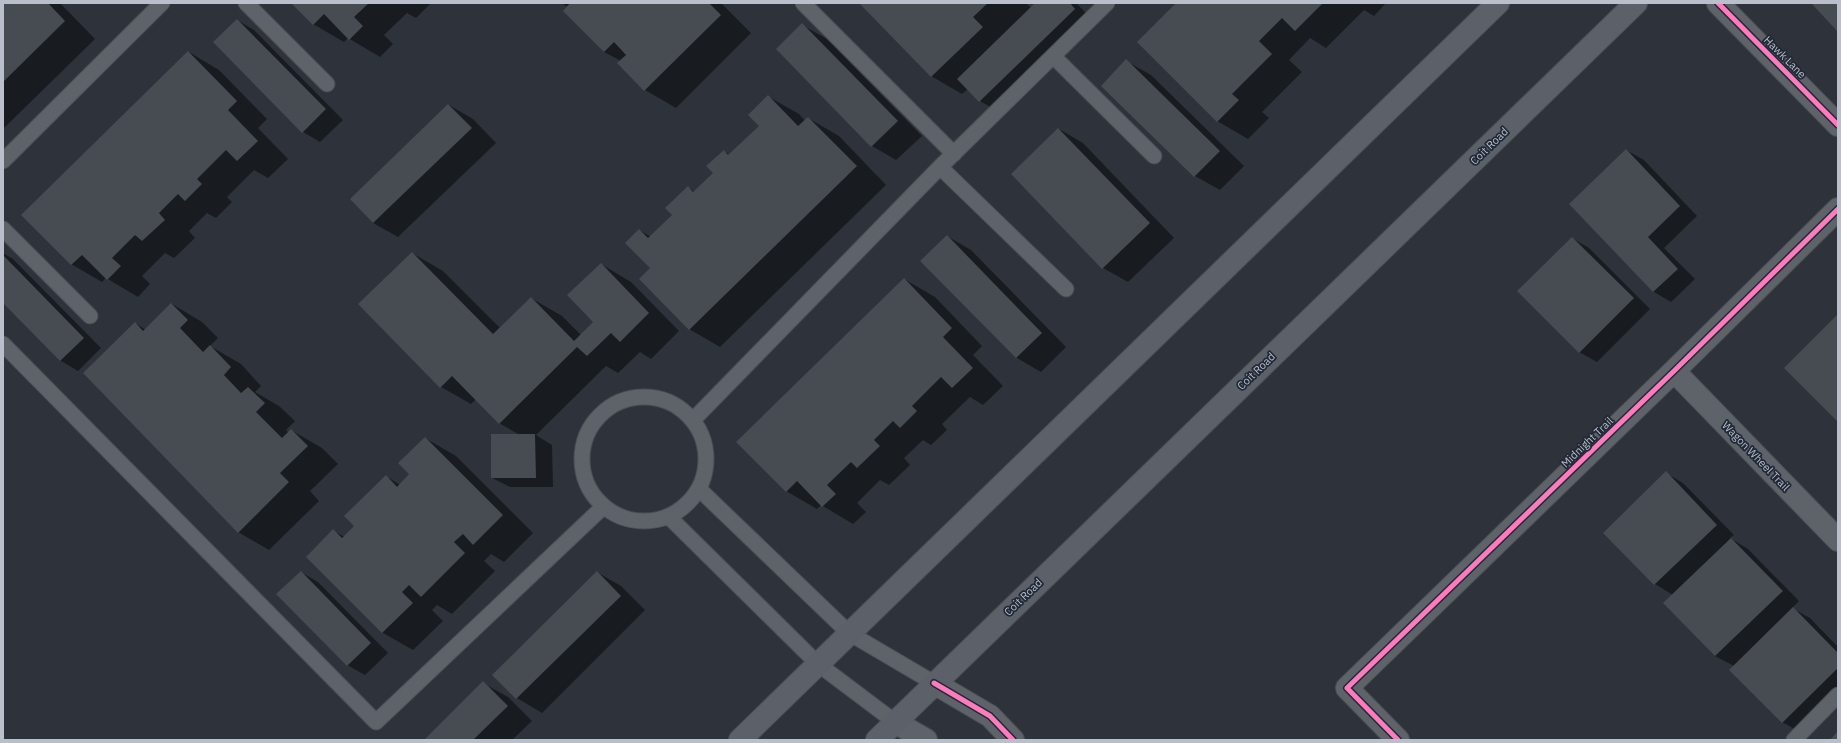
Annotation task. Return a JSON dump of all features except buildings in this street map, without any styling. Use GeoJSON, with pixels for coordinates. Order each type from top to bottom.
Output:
{"type":"FeatureCollection","features":[{"type":"Feature","properties":{"kind":"main road"},"geometry":{"type":"LineString","coordinates":[[740,740],[1498,3]]}},
{"type":"Feature","properties":{"kind":"main road","name":"Coit Road"},"geometry":{"type":"LineString","coordinates":[[877,740],[1636,3]]}},
{"type":"Feature","properties":{"kind":"street","name":"Hawk Lane"},"geometry":{"type":"LineString","coordinates":[[1718,3],[1838,124]]}},
{"type":"Feature","properties":{"kind":"street","name":"Midnight Trail"},"geometry":{"type":"LineString","coordinates":[[1398,740],[1347,688],[1674,371],[1838,209]]}},
{"type":"Feature","properties":{"kind":"street","name":"Wagon Wheel Trail"},"geometry":{"type":"LineString","coordinates":[[1674,371],[1838,540]]}},
{"type":"Feature","properties":{"kind":"street"},"geometry":{"type":"LineString","coordinates":[[934,683],[990,716],[1013,740]]}},
{"type":"Feature","properties":{"kind":"street"},"geometry":{"type":"LineString","coordinates":[[895,722],[926,740]]}},
{"type":"Feature","properties":{"kind":"lane"},"geometry":{"type":"LineString","coordinates":[[3,161],[162,3]]}},
{"type":"Feature","properties":{"kind":"lane"},"geometry":{"type":"LineString","coordinates":[[246,3],[327,84]]}},
{"type":"Feature","properties":{"kind":"lane"},"geometry":{"type":"LineString","coordinates":[[803,3],[954,154]]}},
{"type":"Feature","properties":{"kind":"lane"},"geometry":{"type":"LineString","coordinates":[[693,420],[940,167],[1107,3]]}},
{"type":"Feature","properties":{"kind":"lane"},"geometry":{"type":"LineString","coordinates":[[1052,56],[1154,156]]}},
{"type":"Feature","properties":{"kind":"lane"},"geometry":{"type":"LineString","coordinates":[[940,167],[1066,289]]}},
{"type":"Feature","properties":{"kind":"lane"},"geometry":{"type":"LineString","coordinates":[[3,229],[90,316]]}},
{"type":"Feature","properties":{"kind":"lane"},"geometry":{"type":"LineString","coordinates":[[3,344],[376,722],[603,507]]}},
{"type":"Feature","properties":{"kind":"lane"},"geometry":{"type":"LineString","coordinates":[[643,396],[662,399],[679,407],[693,420],[702,436],[706,453],[705,472],[699,489],[688,503],[676,513],[662,519],[646,521],[631,520],[616,515],[603,507],[591,492],[583,474],[582,456],[585,437],[594,420],[608,407],[625,399],[643,396]]}},
{"type":"Feature","properties":{"kind":"lane"},"geometry":{"type":"LineString","coordinates":[[699,489],[849,633],[934,683]]}},
{"type":"Feature","properties":{"kind":"lane"},"geometry":{"type":"LineString","coordinates":[[668,516],[818,664],[895,722]]}},
{"type":"Feature","properties":{"kind":"lane"},"geometry":{"type":"LineString","coordinates":[[1794,740],[1838,695]]}},
{"type":"Feature","properties":{"kind":"cycle path"},"geometry":{"type":"LineString","coordinates":[[1718,3],[1838,125]]}},
{"type":"Feature","properties":{"kind":"cycle path"},"geometry":{"type":"LineString","coordinates":[[1398,740],[1347,688],[1674,371],[1838,209]]}},
{"type":"Feature","properties":{"kind":"cycle path"},"geometry":{"type":"LineString","coordinates":[[934,683],[990,716],[1013,740]]}}]}
